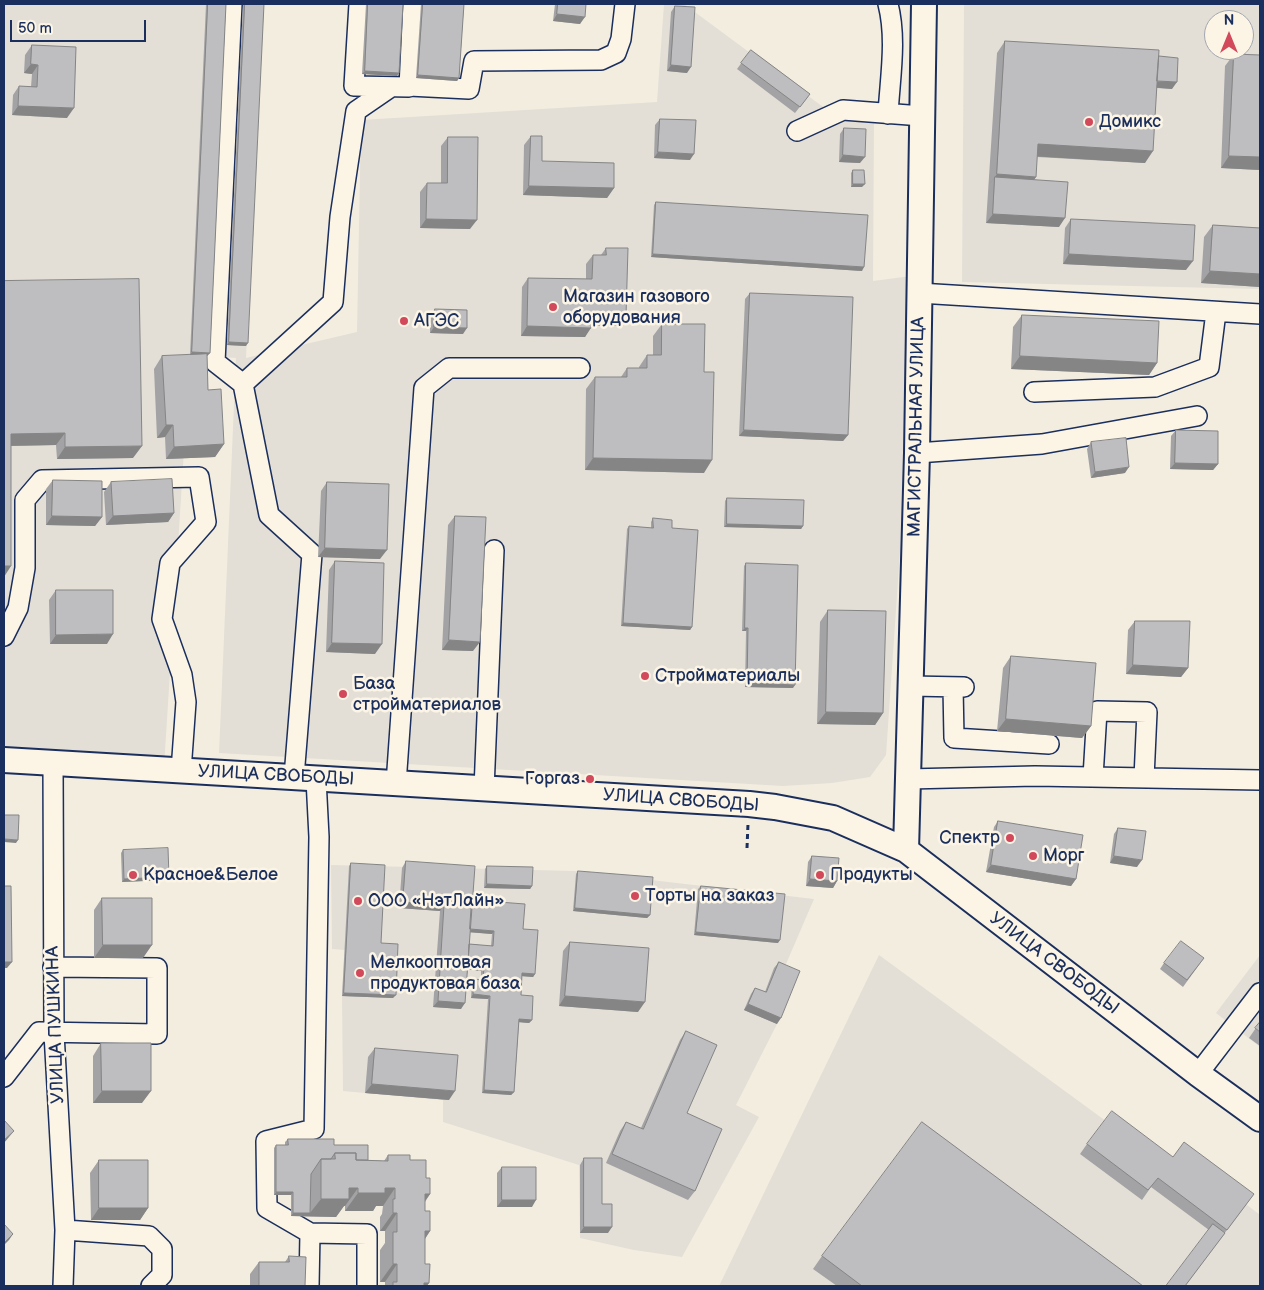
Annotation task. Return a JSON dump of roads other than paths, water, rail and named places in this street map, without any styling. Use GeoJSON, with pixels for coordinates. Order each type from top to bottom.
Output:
{"type":"FeatureCollection","features":[{"type":"Feature","properties":{"kind":"main road","name":"МАГИСТРАЛЬНАЯ УЛИЦА"},"geometry":{"type":"LineString","coordinates":[[906,850],[917,453],[924,4]]}},
{"type":"Feature","properties":{"kind":"main road","name":"УЛИЦА СВОБОДЫ"},"geometry":{"type":"LineString","coordinates":[[4,760],[775,807],[833,818],[906,850],[1198,1074],[1260,1119]]}},
{"type":"Feature","properties":{"kind":"street"},"geometry":{"type":"LineString","coordinates":[[232,4],[215,362],[243,384],[269,516],[312,554],[305,778],[319,837],[314,1128],[266,1141],[267,1208],[310,1233],[367,1234],[367,1286]]}},
{"type":"Feature","properties":{"kind":"street"},"geometry":{"type":"LineString","coordinates":[[359,4],[354,86],[469,89],[474,61],[601,60],[616,53],[621,39],[625,4]]}},
{"type":"Feature","properties":{"kind":"street"},"geometry":{"type":"LineString","coordinates":[[400,86],[413,4]]}},
{"type":"Feature","properties":{"kind":"street"},"geometry":{"type":"LineString","coordinates":[[888,4],[891,14],[892,46],[888,114]]}},
{"type":"Feature","properties":{"kind":"street"},"geometry":{"type":"LineString","coordinates":[[243,384],[333,302],[340,217],[356,111],[400,86]]}},
{"type":"Feature","properties":{"kind":"street"},"geometry":{"type":"LineString","coordinates":[[797,131],[843,110],[922,116]]}},
{"type":"Feature","properties":{"kind":"street"},"geometry":{"type":"LineString","coordinates":[[919,293],[1260,314]]}},
{"type":"Feature","properties":{"kind":"street"},"geometry":{"type":"LineString","coordinates":[[1034,392],[1155,387],[1209,367],[1216,312]]}},
{"type":"Feature","properties":{"kind":"street"},"geometry":{"type":"LineString","coordinates":[[396,784],[424,388],[449,368],[580,368]]}},
{"type":"Feature","properties":{"kind":"street"},"geometry":{"type":"LineString","coordinates":[[917,453],[1042,444],[1197,416]]}},
{"type":"Feature","properties":{"kind":"street"},"geometry":{"type":"LineString","coordinates":[[4,636],[18,608],[25,568],[25,500],[42,480],[199,478],[206,522],[170,563],[162,619],[182,675],[186,702],[181,771]]}},
{"type":"Feature","properties":{"kind":"street"},"geometry":{"type":"LineString","coordinates":[[484,789],[494,550]]}},
{"type":"Feature","properties":{"kind":"street"},"geometry":{"type":"LineString","coordinates":[[910,686],[958,687],[954,738],[1049,744]]}},
{"type":"Feature","properties":{"kind":"street"},"geometry":{"type":"LineString","coordinates":[[1093,777],[1097,710],[1147,712],[1144,778]]}},
{"type":"Feature","properties":{"kind":"street","name":"УЛИЦА ПУШКИНА"},"geometry":{"type":"LineString","coordinates":[[53,763],[54,1034],[65,1230],[63,1286]]}},
{"type":"Feature","properties":{"kind":"street"},"geometry":{"type":"LineString","coordinates":[[908,778],[1093,777],[1260,780]]}},
{"type":"Feature","properties":{"kind":"street"},"geometry":{"type":"LineString","coordinates":[[4,1077],[40,1032],[54,1034],[157,1034],[157,968],[53,967]]}},
{"type":"Feature","properties":{"kind":"street"},"geometry":{"type":"LineString","coordinates":[[1198,1074],[1260,993]]}},
{"type":"Feature","properties":{"kind":"street"},"geometry":{"type":"LineString","coordinates":[[65,1230],[150,1236],[162,1249],[162,1275],[151,1286]]}},
{"type":"Feature","properties":{"kind":"street"},"geometry":{"type":"LineString","coordinates":[[309,1286],[310,1233]]}},
{"type":"Feature","properties":{"kind":"place","name":"Домикс"},"geometry":{"type":"Point","coordinates":[1089,122]}},
{"type":"Feature","properties":{"kind":"place","name":"Магазин газового оборудования"},"geometry":{"type":"Point","coordinates":[553,307]}},
{"type":"Feature","properties":{"kind":"place","name":"АГЭС"},"geometry":{"type":"Point","coordinates":[404,321]}},
{"type":"Feature","properties":{"kind":"place","name":"Стройматериалы"},"geometry":{"type":"Point","coordinates":[645,676]}},
{"type":"Feature","properties":{"kind":"place","name":"База стройматериалов"},"geometry":{"type":"Point","coordinates":[343,694]}},
{"type":"Feature","properties":{"kind":"place","name":"Горгаз"},"geometry":{"type":"Point","coordinates":[590,779]}},
{"type":"Feature","properties":{"kind":"place","name":"Спектр"},"geometry":{"type":"Point","coordinates":[1010,838]}},
{"type":"Feature","properties":{"kind":"place","name":"Морг"},"geometry":{"type":"Point","coordinates":[1033,856]}},
{"type":"Feature","properties":{"kind":"place","name":"Красное&Белое"},"geometry":{"type":"Point","coordinates":[133,875]}},
{"type":"Feature","properties":{"kind":"place","name":"Продукты"},"geometry":{"type":"Point","coordinates":[820,875]}},
{"type":"Feature","properties":{"kind":"place","name":"Торты на заказ"},"geometry":{"type":"Point","coordinates":[635,896]}},
{"type":"Feature","properties":{"kind":"place","name":"ООО «НэтЛайн»"},"geometry":{"type":"Point","coordinates":[358,901]}},
{"type":"Feature","properties":{"kind":"place","name":"Мелкооптовая продуктовая база"},"geometry":{"type":"Point","coordinates":[360,973]}}]}
